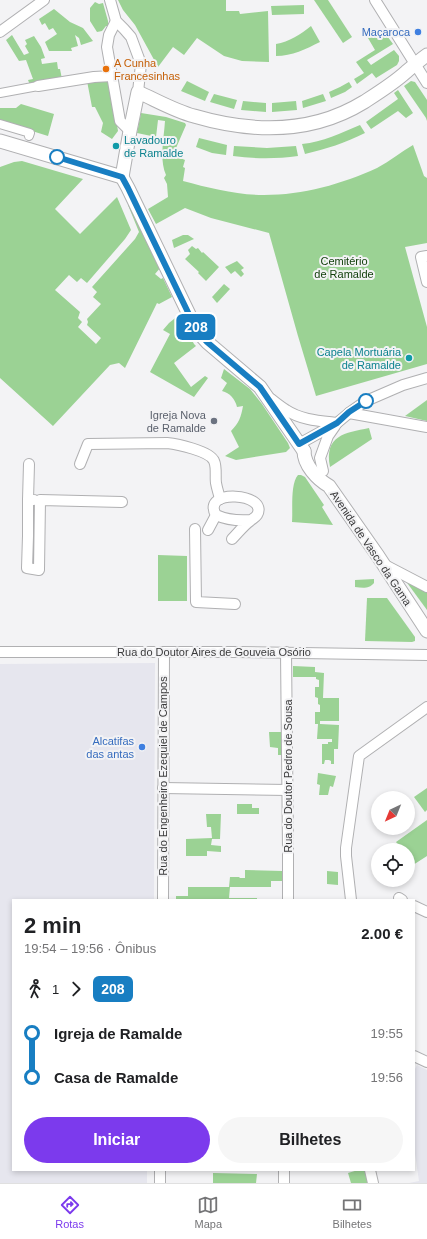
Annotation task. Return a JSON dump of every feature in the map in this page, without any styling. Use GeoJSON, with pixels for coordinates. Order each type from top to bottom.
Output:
{"type":"FeatureCollection","features":[{"type":"Feature","properties":{"kind":"street"},"geometry":{"type":"LineString","coordinates":[[0,32],[44,0]]}},
{"type":"Feature","properties":{"kind":"street"},"geometry":{"type":"LineString","coordinates":[[110,0],[116,21],[131,38],[137,50],[141,64],[138,92],[122,177],[197,331],[207,342],[251,378],[267,396],[302,447],[366,401],[403,385],[427,378]]}},
{"type":"Feature","properties":{"kind":"street"},"geometry":{"type":"LineString","coordinates":[[376,0],[427,83]]}},
{"type":"Feature","properties":{"kind":"street"},"geometry":{"type":"LineString","coordinates":[[116,21],[109,35],[107,48],[120,121],[130,131]]}},
{"type":"Feature","properties":{"kind":"street"},"geometry":{"type":"LineString","coordinates":[[138,92],[193,116],[255,128],[292,127],[334,118],[363,103],[406,73],[427,55]]}},
{"type":"Feature","properties":{"kind":"street"},"geometry":{"type":"LineString","coordinates":[[0,92],[94,77],[112,76]]}},
{"type":"Feature","properties":{"kind":"street"},"geometry":{"type":"LineString","coordinates":[[0,124],[30,133],[29,136]]}},
{"type":"Feature","properties":{"kind":"street"},"geometry":{"type":"LineString","coordinates":[[0,141],[122,177]]}},
{"type":"Feature","properties":{"kind":"street"},"geometry":{"type":"LineString","coordinates":[[0,149],[13,144]]}},
{"type":"Feature","properties":{"kind":"street"},"geometry":{"type":"LineString","coordinates":[[427,256],[421,257],[427,282]]}},
{"type":"Feature","properties":{"kind":"street"},"geometry":{"type":"LineString","coordinates":[[267,396],[286,410],[300,416],[313,420],[337,423]]}},
{"type":"Feature","properties":{"kind":"street"},"geometry":{"type":"LineString","coordinates":[[349,412],[427,427]]}},
{"type":"Feature","properties":{"kind":"street"},"geometry":{"type":"LineString","coordinates":[[323,471],[320,458],[328,436],[337,423]]}},
{"type":"Feature","properties":{"kind":"street"},"geometry":{"type":"LineString","coordinates":[[80,464],[88,444],[177,444],[204,453],[214,460],[216,484],[220,499]]}},
{"type":"Feature","properties":{"kind":"street","name":"Avenida de Vasco da Gama"},"geometry":{"type":"LineString","coordinates":[[302,447],[311,454],[326,475],[328,486]]}},
{"type":"Feature","properties":{"kind":"street","name":"Avenida de Vasco da Gama"},"geometry":{"type":"LineString","coordinates":[[302,447],[304,459],[319,480],[328,486],[427,630]]}},
{"type":"Feature","properties":{"kind":"street"},"geometry":{"type":"LineString","coordinates":[[29,464],[27,568],[39,570],[40,500]]}},
{"type":"Feature","properties":{"kind":"street"},"geometry":{"type":"LineString","coordinates":[[208,530],[216,515],[214,505],[220,499],[230,496],[242,497],[254,502],[257,504],[258,513],[254,519],[250,520],[232,539]]}},
{"type":"Feature","properties":{"kind":"street"},"geometry":{"type":"LineString","coordinates":[[28,500],[122,502]]}},
{"type":"Feature","properties":{"kind":"street"},"geometry":{"type":"LineString","coordinates":[[216,515],[240,521],[250,520]]}},
{"type":"Feature","properties":{"kind":"street"},"geometry":{"type":"LineString","coordinates":[[195,529],[196,602],[236,604]]}},
{"type":"Feature","properties":{"kind":"street"},"geometry":{"type":"LineString","coordinates":[[28,536],[40,536]]}},
{"type":"Feature","properties":{"kind":"street"},"geometry":{"type":"LineString","coordinates":[[383,564],[427,587]]}},
{"type":"Feature","properties":{"kind":"street","name":"Rua do Doutor Aires de Gouveia Osório"},"geometry":{"type":"LineString","coordinates":[[0,652],[286,652],[427,655]]}},
{"type":"Feature","properties":{"kind":"street","name":"Rua do Engenheiro Ezequiel de Campos"},"geometry":{"type":"LineString","coordinates":[[163,899],[164,652]]}},
{"type":"Feature","properties":{"kind":"street","name":"Rua do Doutor Pedro de Sousa"},"geometry":{"type":"LineString","coordinates":[[286,652],[288,899]]}},
{"type":"Feature","properties":{"kind":"street"},"geometry":{"type":"LineString","coordinates":[[351,899],[346,848],[359,756],[427,707]]}},
{"type":"Feature","properties":{"kind":"street"},"geometry":{"type":"LineString","coordinates":[[163,788],[288,790]]}},
{"type":"Feature","properties":{"kind":"street"},"geometry":{"type":"LineString","coordinates":[[415,906],[427,912]]}},
{"type":"Feature","properties":{"kind":"street"},"geometry":{"type":"LineString","coordinates":[[415,1056],[427,1062]]}},
{"type":"Feature","properties":{"kind":"street"},"geometry":{"type":"LineString","coordinates":[[160,1171],[160,1183]]}},
{"type":"Feature","properties":{"kind":"street"},"geometry":{"type":"LineString","coordinates":[[284,1171],[284,1183]]}},
{"type":"Feature","properties":{"kind":"street"},"geometry":{"type":"LineString","coordinates":[[370,1171],[373,1183]]}},
{"type":"Feature","properties":{"kind":"shaded area"},"geometry":{"type":"Polygon","coordinates":[[[155,663],[154,899],[12,899],[12,1171],[147,1171],[147,1183],[0,1183],[0,664],[155,663]]]}},
{"type":"Feature","properties":{"kind":"shaded area"},"geometry":{"type":"Polygon","coordinates":[[[417,1065],[427,1070],[427,1183],[409,1183],[419,1181],[415,1154],[415,1069],[417,1065]]]}},
{"type":"Feature","properties":{"kind":"green space"},"geometry":{"type":"Polygon","coordinates":[[[118,0],[226,0],[226,11],[239,11],[240,14],[268,11],[269,62],[242,61],[224,56],[197,38],[184,55],[173,47],[158,67],[135,25],[123,10],[118,0]]]}},
{"type":"Feature","properties":{"kind":"green space"},"geometry":{"type":"Polygon","coordinates":[[[314,0],[328,0],[352,37],[343,43],[314,0]]]}},
{"type":"Feature","properties":{"kind":"green space"},"geometry":{"type":"Polygon","coordinates":[[[95,2],[99,4],[103,3],[108,21],[108,26],[106,26],[102,31],[97,32],[90,21],[90,8],[95,2]]]}},
{"type":"Feature","properties":{"kind":"green space"},"geometry":{"type":"Polygon","coordinates":[[[304,5],[304,14],[272,15],[271,6],[304,5]]]}},
{"type":"Feature","properties":{"kind":"green space"},"geometry":{"type":"Polygon","coordinates":[[[54,9],[70,22],[83,28],[93,41],[81,45],[79,38],[75,35],[78,46],[71,48],[72,51],[49,51],[45,42],[57,34],[53,28],[49,30],[45,23],[42,25],[39,19],[54,9]]]}},
{"type":"Feature","properties":{"kind":"green space"},"geometry":{"type":"Polygon","coordinates":[[[311,26],[320,42],[304,50],[282,56],[276,56],[276,44],[295,37],[311,26]]]}},
{"type":"Feature","properties":{"kind":"green space"},"geometry":{"type":"Polygon","coordinates":[[[382,29],[393,44],[367,60],[371,65],[394,50],[399,56],[399,61],[397,65],[376,78],[372,73],[357,84],[354,79],[364,73],[356,62],[375,50],[368,38],[382,29]]]}},
{"type":"Feature","properties":{"kind":"green space"},"geometry":{"type":"Polygon","coordinates":[[[12,35],[24,55],[29,53],[25,46],[27,44],[25,40],[34,36],[41,47],[45,58],[41,59],[42,64],[57,62],[62,79],[30,85],[28,80],[33,79],[26,60],[19,61],[6,40],[12,35]]]}},
{"type":"Feature","properties":{"kind":"green space"},"geometry":{"type":"Polygon","coordinates":[[[87,81],[110,82],[118,131],[112,139],[101,132],[103,123],[95,107],[92,107],[87,81]]]}},
{"type":"Feature","properties":{"kind":"green space"},"geometry":{"type":"Polygon","coordinates":[[[187,81],[209,92],[205,101],[181,91],[187,81]]]}},
{"type":"Feature","properties":{"kind":"green space"},"geometry":{"type":"Polygon","coordinates":[[[411,81],[415,82],[427,100],[427,121],[404,86],[411,81]]]}},
{"type":"Feature","properties":{"kind":"green space"},"geometry":{"type":"Polygon","coordinates":[[[349,82],[352,87],[331,98],[329,92],[349,82]]]}},
{"type":"Feature","properties":{"kind":"green space"},"geometry":{"type":"Polygon","coordinates":[[[398,90],[413,113],[406,118],[398,111],[371,129],[366,122],[398,99],[394,93],[398,90]]]}},
{"type":"Feature","properties":{"kind":"green space"},"geometry":{"type":"Polygon","coordinates":[[[214,94],[237,100],[234,109],[210,102],[214,94]]]}},
{"type":"Feature","properties":{"kind":"green space"},"geometry":{"type":"Polygon","coordinates":[[[323,94],[326,101],[303,108],[302,101],[323,94]]]}},
{"type":"Feature","properties":{"kind":"green space"},"geometry":{"type":"Polygon","coordinates":[[[243,101],[266,103],[266,112],[241,110],[243,101]]]}},
{"type":"Feature","properties":{"kind":"green space"},"geometry":{"type":"Polygon","coordinates":[[[296,101],[297,110],[272,112],[272,103],[296,101]]]}},
{"type":"Feature","properties":{"kind":"green space"},"geometry":{"type":"Polygon","coordinates":[[[21,104],[54,114],[48,136],[0,121],[0,108],[16,108],[21,104]]]}},
{"type":"Feature","properties":{"kind":"green space","name":"Cemitério de Ramalde"},"geometry":{"type":"Polygon","coordinates":[[[141,113],[166,117],[185,123],[186,125],[173,155],[185,160],[183,167],[185,168],[183,181],[213,189],[244,194],[264,195],[293,193],[336,184],[377,168],[413,145],[424,176],[427,178],[427,243],[405,247],[427,327],[427,364],[316,396],[269,233],[211,218],[185,208],[156,224],[148,209],[168,197],[167,184],[164,178],[166,175],[162,155],[165,121],[158,120],[156,137],[137,133],[141,113]]]}},
{"type":"Feature","properties":{"kind":"green space"},"geometry":{"type":"Polygon","coordinates":[[[360,125],[365,133],[350,140],[305,154],[302,144],[325,139],[360,125]]]}},
{"type":"Feature","properties":{"kind":"green space"},"geometry":{"type":"Polygon","coordinates":[[[199,138],[227,145],[226,155],[212,153],[196,147],[199,138]]]}},
{"type":"Feature","properties":{"kind":"green space"},"geometry":{"type":"Polygon","coordinates":[[[234,146],[267,148],[296,146],[298,156],[282,158],[249,158],[233,156],[234,146]]]}},
{"type":"Feature","properties":{"kind":"green space"},"geometry":{"type":"Polygon","coordinates":[[[22,161],[83,179],[55,209],[80,234],[117,197],[131,230],[87,283],[81,278],[77,282],[69,275],[55,290],[80,312],[78,318],[82,322],[78,327],[96,344],[101,338],[87,325],[87,319],[101,304],[93,297],[97,292],[92,287],[135,239],[139,232],[128,205],[130,202],[161,267],[155,274],[161,279],[163,278],[172,297],[159,304],[157,303],[125,368],[119,363],[110,365],[53,426],[0,378],[0,167],[22,161]]]}},
{"type":"Feature","properties":{"kind":"green space"},"geometry":{"type":"Polygon","coordinates":[[[183,235],[188,235],[194,239],[174,248],[172,240],[183,235]]]}},
{"type":"Feature","properties":{"kind":"green space"},"geometry":{"type":"Polygon","coordinates":[[[192,246],[196,249],[198,248],[219,267],[206,281],[185,259],[190,254],[188,250],[192,246]]]}},
{"type":"Feature","properties":{"kind":"green space"},"geometry":{"type":"Polygon","coordinates":[[[237,261],[244,268],[241,270],[244,274],[241,277],[235,271],[231,274],[225,267],[237,261]]]}},
{"type":"Feature","properties":{"kind":"green space"},"geometry":{"type":"Polygon","coordinates":[[[224,284],[230,289],[217,303],[212,297],[224,284]]]}},
{"type":"Feature","properties":{"kind":"green space"},"geometry":{"type":"Polygon","coordinates":[[[179,315],[196,346],[174,363],[191,387],[205,376],[208,378],[194,397],[150,372],[170,334],[163,330],[179,315]]]}},
{"type":"Feature","properties":{"kind":"green space"},"geometry":{"type":"Polygon","coordinates":[[[224,369],[250,389],[262,404],[288,443],[290,448],[286,452],[236,460],[225,456],[239,447],[231,431],[239,420],[243,406],[237,407],[232,397],[222,391],[227,383],[221,378],[224,369]]]}},
{"type":"Feature","properties":{"kind":"green space"},"geometry":{"type":"Polygon","coordinates":[[[427,400],[427,421],[405,416],[427,400]]]}},
{"type":"Feature","properties":{"kind":"green space"},"geometry":{"type":"Polygon","coordinates":[[[369,428],[372,439],[330,467],[330,448],[338,437],[369,428]]]}},
{"type":"Feature","properties":{"kind":"green space"},"geometry":{"type":"Polygon","coordinates":[[[298,475],[305,477],[324,505],[322,507],[333,525],[292,522],[293,491],[295,479],[298,475]]]}},
{"type":"Feature","properties":{"kind":"green space"},"geometry":{"type":"Polygon","coordinates":[[[158,555],[187,556],[187,601],[158,601],[158,555]]]}},
{"type":"Feature","properties":{"kind":"green space"},"geometry":{"type":"Polygon","coordinates":[[[374,579],[374,583],[368,587],[355,587],[355,580],[374,579]]]}},
{"type":"Feature","properties":{"kind":"green space"},"geometry":{"type":"Polygon","coordinates":[[[405,580],[427,592],[427,610],[405,580]]]}},
{"type":"Feature","properties":{"kind":"green space"},"geometry":{"type":"Polygon","coordinates":[[[367,598],[387,598],[415,637],[415,641],[365,641],[367,598]]]}},
{"type":"Feature","properties":{"kind":"green space"},"geometry":{"type":"Polygon","coordinates":[[[293,666],[315,667],[315,672],[324,673],[323,698],[339,698],[339,721],[320,721],[320,724],[339,725],[338,749],[334,749],[334,764],[331,764],[331,761],[329,760],[325,760],[324,764],[322,764],[322,744],[332,742],[332,739],[317,739],[318,724],[315,724],[315,712],[320,712],[320,705],[318,704],[318,698],[315,697],[315,687],[319,687],[319,680],[316,679],[316,677],[293,677],[293,666]]]}},
{"type":"Feature","properties":{"kind":"green space"},"geometry":{"type":"Polygon","coordinates":[[[269,732],[284,732],[284,755],[278,755],[278,748],[270,747],[269,732]]]}},
{"type":"Feature","properties":{"kind":"green space"},"geometry":{"type":"Polygon","coordinates":[[[318,773],[336,776],[333,787],[330,786],[328,795],[319,795],[320,785],[317,784],[318,773]]]}},
{"type":"Feature","properties":{"kind":"green space"},"geometry":{"type":"Polygon","coordinates":[[[427,788],[427,810],[425,812],[415,798],[415,796],[427,788]]]}},
{"type":"Feature","properties":{"kind":"green space"},"geometry":{"type":"Polygon","coordinates":[[[237,804],[252,804],[252,808],[259,808],[259,814],[237,814],[237,804]]]}},
{"type":"Feature","properties":{"kind":"green space"},"geometry":{"type":"Polygon","coordinates":[[[206,814],[221,814],[220,839],[212,839],[211,845],[221,846],[221,852],[207,851],[207,856],[186,856],[186,839],[212,838],[211,827],[207,827],[206,814]]]}},
{"type":"Feature","properties":{"kind":"green space"},"geometry":{"type":"Polygon","coordinates":[[[427,820],[427,856],[415,864],[415,843],[396,842],[406,835],[415,835],[415,829],[427,820]]]}},
{"type":"Feature","properties":{"kind":"green space"},"geometry":{"type":"Polygon","coordinates":[[[245,870],[282,871],[282,881],[271,881],[271,887],[230,887],[229,898],[257,899],[176,899],[176,896],[188,896],[188,887],[229,887],[230,877],[245,878],[245,870]]]}},
{"type":"Feature","properties":{"kind":"green space"},"geometry":{"type":"Polygon","coordinates":[[[327,871],[338,872],[338,885],[327,884],[327,871]]]}},
{"type":"Feature","properties":{"kind":"green space"},"geometry":{"type":"Polygon","coordinates":[[[355,1171],[366,1171],[368,1183],[351,1183],[348,1173],[355,1171]]]}},
{"type":"Feature","properties":{"kind":"green space"},"geometry":{"type":"Polygon","coordinates":[[[213,1173],[257,1174],[256,1183],[213,1183],[213,1173]]]}},
{"type":"Feature","properties":{"kind":"bus line","name":"208"},"geometry":{"type":"LineString","coordinates":[[57,157],[122,177],[197,331],[207,342],[260,387],[299,444],[337,423],[349,412],[366,401]]}},
{"type":"Feature","properties":{"kind":"place","name":"Maçaroca"},"geometry":{"type":"Point","coordinates":[418,32]}},
{"type":"Feature","properties":{"kind":"place","name":"A Cunha Francesinhas"},"geometry":{"type":"Point","coordinates":[106,69]}},
{"type":"Feature","properties":{"kind":"place","name":"Lavadouro de Ramalde"},"geometry":{"type":"Point","coordinates":[116,146]}},
{"type":"Feature","properties":{"kind":"place","name":"Capela Mortuária de Ramalde"},"geometry":{"type":"Point","coordinates":[409,358]}},
{"type":"Feature","properties":{"kind":"place","name":"Igreja Nova de Ramalde"},"geometry":{"type":"Point","coordinates":[214,421]}},
{"type":"Feature","properties":{"kind":"place","name":"Alcatifas das antas"},"geometry":{"type":"Point","coordinates":[142,747]}}]}
